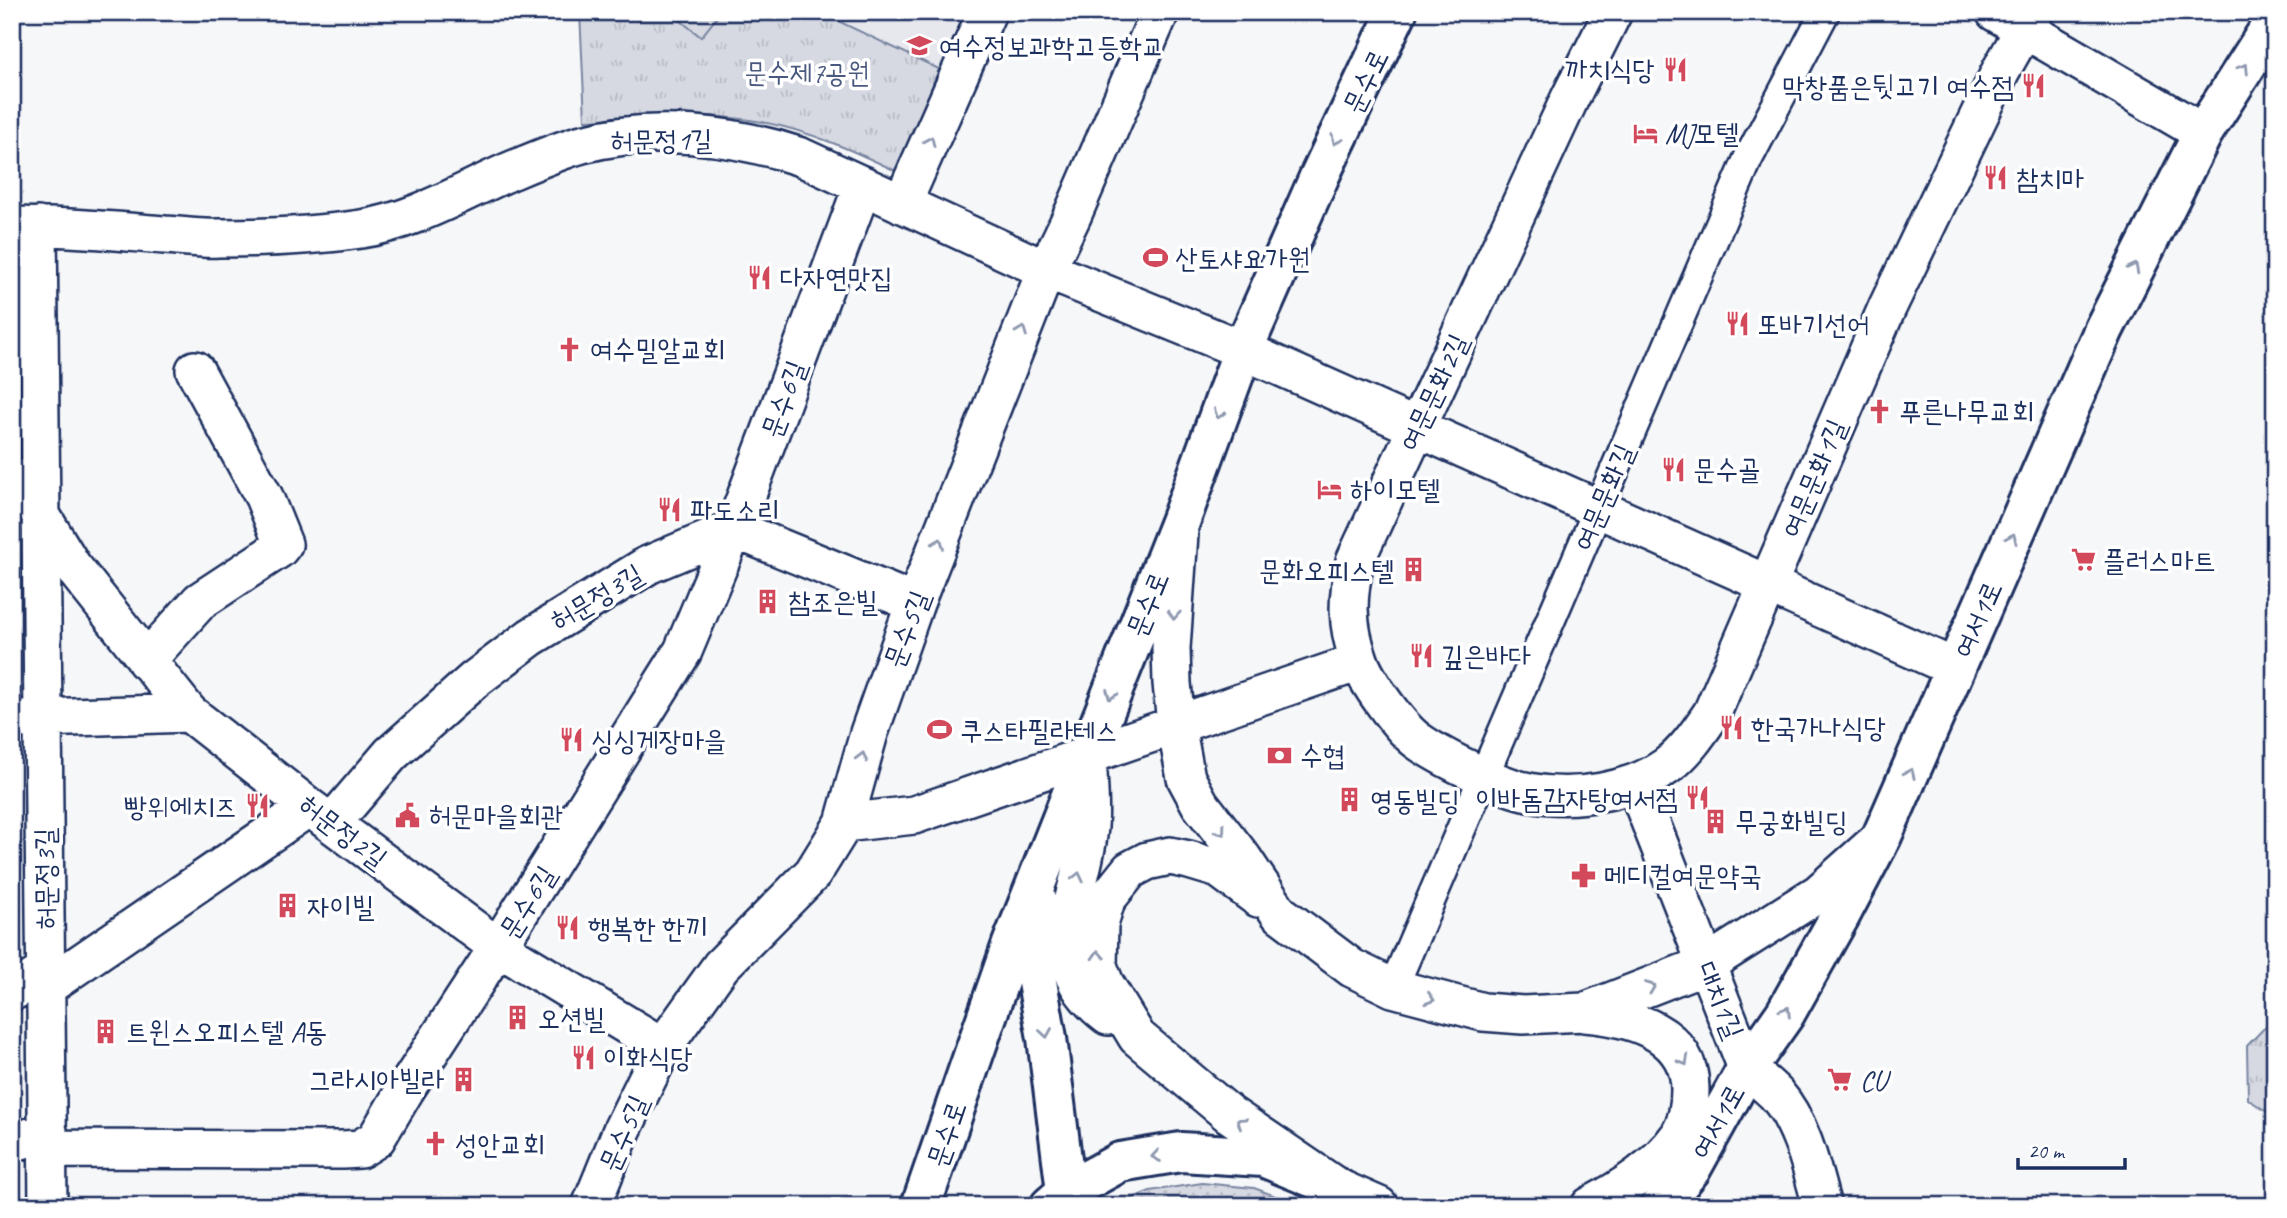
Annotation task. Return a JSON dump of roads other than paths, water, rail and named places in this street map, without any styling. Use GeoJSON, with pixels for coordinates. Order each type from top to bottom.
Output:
{"type":"FeatureCollection","features":[{"type":"Feature","properties":{"kind":"street"},"geometry":{"type":"LineString","coordinates":[[902,204],[986,12]]}},
{"type":"Feature","properties":{"kind":"street","name":"문수5길"},"geometry":{"type":"LineString","coordinates":[[591,1206],[622,1130],[663,1047],[721,967],[813,873],[844,823],[869,733],[915,603],[1046,270],[1160,12]]}},
{"type":"Feature","properties":{"kind":"street","name":"문수로"},"geometry":{"type":"LineString","coordinates":[[921,1206],[1012,944],[1180,522],[1242,350],[1397,12]]}},
{"type":"Feature","properties":{"kind":"street","name":"여문문화2길"},"geometry":{"type":"LineString","coordinates":[[1484,777],[1417,741],[1384,702],[1359,662],[1347,616],[1348,594],[1355,561],[1612,12]]}},
{"type":"Feature","properties":{"kind":"street","name":"여문문화길"},"geometry":{"type":"LineString","coordinates":[[1393,988],[1748,159],[1825,12]]}},
{"type":"Feature","properties":{"kind":"street"},"geometry":{"type":"LineString","coordinates":[[2018,18],[2203,133]]}},
{"type":"Feature","properties":{"kind":"street","name":"여문문화1길"},"geometry":{"type":"LineString","coordinates":[[1484,777],[1528,792],[1565,795],[1603,791],[1635,783],[1667,766],[1692,743],[1712,713],[1887,308],[1995,82],[2018,18]]}},
{"type":"Feature","properties":{"kind":"street","name":"여서1로"},"geometry":{"type":"LineString","coordinates":[[1660,1206],[1691,1169],[1747,1068],[1785,1014],[1882,836],[2104,328],[2203,133],[2275,20]]}},
{"type":"Feature","properties":{"kind":"street","name":"허문정1길"},"geometry":{"type":"LineString","coordinates":[[25,226],[220,239],[292,237],[363,229],[411,216],[507,172],[569,148],[596,141],[643,135],[713,137],[765,145],[801,157],[1046,270],[1242,350],[1955,668]]}},
{"type":"Feature","properties":{"kind":"street","name":"문수6길"},"geometry":{"type":"LineString","coordinates":[[48,1140],[360,1149],[376,1139],[683,651],[734,529],[863,185]]}},
{"type":"Feature","properties":{"kind":"street","name":"허문정3길"},"geometry":{"type":"LineString","coordinates":[[25,226],[41,514],[27,578],[27,718],[35,983],[48,1140]]}},
{"type":"Feature","properties":{"kind":"street"},"geometry":{"type":"LineString","coordinates":[[146,661],[200,601],[246,572],[283,544],[264,497],[195,370]]}},
{"type":"Feature","properties":{"kind":"street","name":"허문정2길"},"geometry":{"type":"LineString","coordinates":[[12,477],[41,514],[72,566],[189,713],[498,947],[663,1047]]}},
{"type":"Feature","properties":{"kind":"street"},"geometry":{"type":"LineString","coordinates":[[1180,522],[1171,648],[1176,725],[1186,778],[1200,804],[1279,913]]}},
{"type":"Feature","properties":{"kind":"street"},"geometry":{"type":"LineString","coordinates":[[734,529],[915,603]]}},
{"type":"Feature","properties":{"kind":"street","name":"허문정3길"},"geometry":{"type":"LineString","coordinates":[[35,983],[321,815],[474,680],[531,637],[648,565],[734,529]]}},
{"type":"Feature","properties":{"kind":"street"},"geometry":{"type":"LineString","coordinates":[[844,823],[914,815],[1359,662]]}},
{"type":"Feature","properties":{"kind":"street"},"geometry":{"type":"LineString","coordinates":[[27,718],[189,713]]}},
{"type":"Feature","properties":{"kind":"street"},"geometry":{"type":"LineString","coordinates":[[1087,756],[1089,826],[1067,920],[1067,953],[1075,978],[1090,1002],[1137,1037],[1229,1114],[1348,1197]]}},
{"type":"Feature","properties":{"kind":"street","name":"대치1길"},"geometry":{"type":"LineString","coordinates":[[1635,783],[1747,1068],[1777,1095],[1788,1113],[1800,1136],[1822,1206]]}},
{"type":"Feature","properties":{"kind":"street"},"geometry":{"type":"LineString","coordinates":[[1584,1012],[1707,964],[1819,893],[1882,836]]}},
{"type":"Feature","properties":{"kind":"street"},"geometry":{"type":"LineString","coordinates":[[1137,1037],[1105,984],[1098,967],[1099,924],[1106,900],[1130,870],[1147,861],[1170,856],[1219,869],[1352,968],[1393,988],[1483,1012],[1523,1015],[1584,1012],[1615,1015],[1651,1029],[1675,1046],[1690,1074],[1690,1098],[1685,1123],[1679,1136],[1651,1166],[1630,1183],[1590,1206]]}},
{"type":"Feature","properties":{"kind":"street"},"geometry":{"type":"LineString","coordinates":[[1043,868],[1036,955],[1037,982],[1047,1038],[1058,1199],[1120,1162],[1181,1152],[1263,1157],[1348,1197],[1379,1206]]}},
{"type":"Feature","properties":{"kind":"street"},"geometry":{"type":"LineString","coordinates":[[12,1143],[48,1140],[48,1206]]}},
{"type":"Feature","properties":{"kind":"street"},"geometry":{"type":"LineString","coordinates":[[1678,1206],[1691,1169]]}},
{"type":"Feature","properties":{"kind":"place","name":"여수정보과학고등학교"},"geometry":{"type":"Point","coordinates":[919,46]}},
{"type":"Feature","properties":{"kind":"place","name":"까치식당"},"geometry":{"type":"Point","coordinates":[1675,69]}},
{"type":"Feature","properties":{"kind":"place","name":"막창품은뒷고기 여수점"},"geometry":{"type":"Point","coordinates":[2034,86]}},
{"type":"Feature","properties":{"kind":"place","name":"MJ모텔"},"geometry":{"type":"Point","coordinates":[1645,133]}},
{"type":"Feature","properties":{"kind":"place","name":"참치마"},"geometry":{"type":"Point","coordinates":[1996,178]}},
{"type":"Feature","properties":{"kind":"place","name":"산토샤요가원"},"geometry":{"type":"Point","coordinates":[1155,258]}},
{"type":"Feature","properties":{"kind":"place","name":"다자연맛집"},"geometry":{"type":"Point","coordinates":[760,277]}},
{"type":"Feature","properties":{"kind":"place","name":"또바기선어"},"geometry":{"type":"Point","coordinates":[1737,324]}},
{"type":"Feature","properties":{"kind":"place","name":"여수밀알교회"},"geometry":{"type":"Point","coordinates":[570,349]}},
{"type":"Feature","properties":{"kind":"place","name":"푸른나무교회"},"geometry":{"type":"Point","coordinates":[1879,411]}},
{"type":"Feature","properties":{"kind":"place","name":"문수골"},"geometry":{"type":"Point","coordinates":[1673,469]}},
{"type":"Feature","properties":{"kind":"place","name":"하이모텔"},"geometry":{"type":"Point","coordinates":[1330,489]}},
{"type":"Feature","properties":{"kind":"place","name":"파도소리"},"geometry":{"type":"Point","coordinates":[670,510]}},
{"type":"Feature","properties":{"kind":"place","name":"플러스마트"},"geometry":{"type":"Point","coordinates":[2083,560]}},
{"type":"Feature","properties":{"kind":"place","name":"문화오피스텔"},"geometry":{"type":"Point","coordinates":[1414,570]}},
{"type":"Feature","properties":{"kind":"place","name":"참조은빌"},"geometry":{"type":"Point","coordinates":[768,601]}},
{"type":"Feature","properties":{"kind":"place","name":"깊은바다"},"geometry":{"type":"Point","coordinates":[1421,655]}},
{"type":"Feature","properties":{"kind":"place","name":"한국가나식당"},"geometry":{"type":"Point","coordinates":[1731,727]}},
{"type":"Feature","properties":{"kind":"place","name":"쿠스타필라테스"},"geometry":{"type":"Point","coordinates":[940,730]}},
{"type":"Feature","properties":{"kind":"place","name":"싱싱게장마을"},"geometry":{"type":"Point","coordinates":[571,740]}},
{"type":"Feature","properties":{"kind":"place","name":"수협"},"geometry":{"type":"Point","coordinates":[1280,755]}},
{"type":"Feature","properties":{"kind":"place","name":"이바돔감자탕여서점"},"geometry":{"type":"Point","coordinates":[1698,798]}},
{"type":"Feature","properties":{"kind":"place","name":"영동빌딩"},"geometry":{"type":"Point","coordinates":[1350,800]}},
{"type":"Feature","properties":{"kind":"place","name":"빵위에치즈"},"geometry":{"type":"Point","coordinates":[257,806]}},
{"type":"Feature","properties":{"kind":"place","name":"허문마을회관"},"geometry":{"type":"Point","coordinates":[408,815]}},
{"type":"Feature","properties":{"kind":"place","name":"무궁화빌딩"},"geometry":{"type":"Point","coordinates":[1715,821]}},
{"type":"Feature","properties":{"kind":"place","name":"메디컬여문약국"},"geometry":{"type":"Point","coordinates":[1584,875]}},
{"type":"Feature","properties":{"kind":"place","name":"자이빌"},"geometry":{"type":"Point","coordinates":[287,906]}},
{"type":"Feature","properties":{"kind":"place","name":"행복한 한끼"},"geometry":{"type":"Point","coordinates":[568,927]}},
{"type":"Feature","properties":{"kind":"place","name":"오션빌"},"geometry":{"type":"Point","coordinates":[518,1018]}},
{"type":"Feature","properties":{"kind":"place","name":"트윈스오피스텔 A동"},"geometry":{"type":"Point","coordinates":[106,1031]}},
{"type":"Feature","properties":{"kind":"place","name":"이화식당"},"geometry":{"type":"Point","coordinates":[583,1057]}},
{"type":"Feature","properties":{"kind":"place","name":"그라시아빌라"},"geometry":{"type":"Point","coordinates":[464,1079]}},
{"type":"Feature","properties":{"kind":"place","name":"CU"},"geometry":{"type":"Point","coordinates":[1840,1080]}},
{"type":"Feature","properties":{"kind":"place","name":"성안교회"},"geometry":{"type":"Point","coordinates":[435,1144]}},
{"type":"Feature","properties":{"kind":"park label","name":"문수제7공원"},"geometry":{"type":"Point","coordinates":[807,72]}}]}
